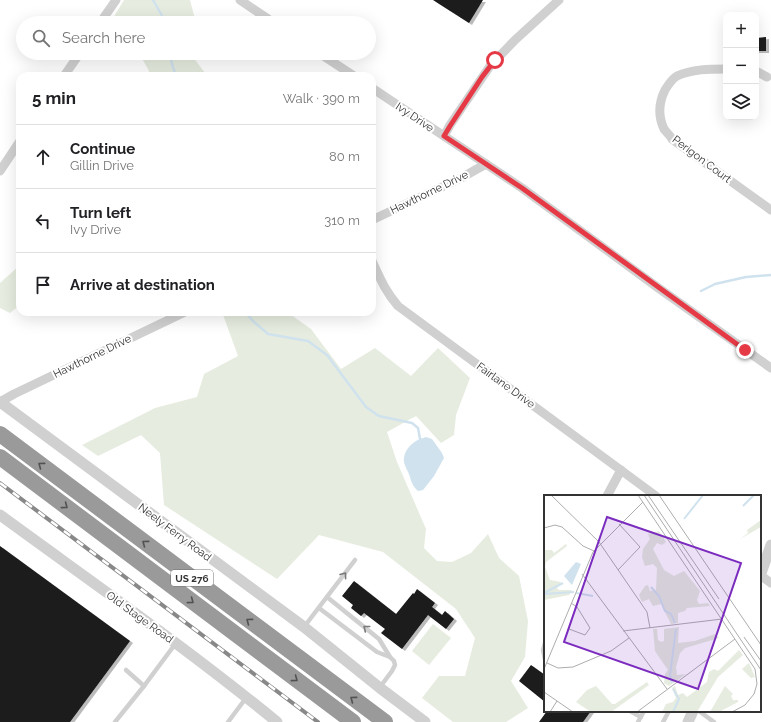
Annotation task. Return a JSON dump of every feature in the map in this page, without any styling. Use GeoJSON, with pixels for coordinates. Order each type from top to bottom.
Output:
{"type":"FeatureCollection","features":[{"type":"Feature","properties":{"kind":"highway","name":"US 276"},"geometry":{"type":"LineString","coordinates":[[0,434],[385,722]]}},
{"type":"Feature","properties":{"kind":"highway","name":"US 276"},"geometry":{"type":"LineString","coordinates":[[0,457],[353,722]]}},
{"type":"Feature","properties":{"kind":"street"},"geometry":{"type":"LineString","coordinates":[[105,16],[116,0]]}},
{"type":"Feature","properties":{"kind":"street"},"geometry":{"type":"LineString","coordinates":[[240,0],[264,16]]}},
{"type":"Feature","properties":{"kind":"street"},"geometry":{"type":"LineString","coordinates":[[444,136],[490,66],[514,40],[559,0]]}},
{"type":"Feature","properties":{"kind":"street"},"geometry":{"type":"LineString","coordinates":[[67,72],[75,60]]}},
{"type":"Feature","properties":{"kind":"street"},"geometry":{"type":"LineString","coordinates":[[330,60],[348,72]]}},
{"type":"Feature","properties":{"kind":"street","name":"Perigon Court"},"geometry":{"type":"LineString","coordinates":[[723,69],[706,69],[688,72],[676,77],[662,96],[660,107],[661,119],[665,129],[672,138],[771,210]]}},
{"type":"Feature","properties":{"kind":"street"},"geometry":{"type":"LineString","coordinates":[[759,73],[767,77]]}},
{"type":"Feature","properties":{"kind":"street","name":"Ivy Drive"},"geometry":{"type":"LineString","coordinates":[[376,91],[547,206],[771,368]]}},
{"type":"Feature","properties":{"kind":"street"},"geometry":{"type":"LineString","coordinates":[[0,170],[16,147]]}},
{"type":"Feature","properties":{"kind":"street","name":"Hawthorne Drive"},"geometry":{"type":"LineString","coordinates":[[376,218],[461,178],[486,164]]}},
{"type":"Feature","properties":{"kind":"street","name":"Fairlane Drive"},"geometry":{"type":"LineString","coordinates":[[376,270],[390,297],[398,306],[655,495]]}},
{"type":"Feature","properties":{"kind":"street","name":"Hawthorne Drive"},"geometry":{"type":"LineString","coordinates":[[0,402],[177,316]]}},
{"type":"Feature","properties":{"kind":"street","name":"Neely Ferry Road"},"geometry":{"type":"LineString","coordinates":[[0,402],[304,627],[425,722]]}},
{"type":"Feature","properties":{"kind":"street"},"geometry":{"type":"LineString","coordinates":[[608,495],[621,470]]}},
{"type":"Feature","properties":{"kind":"street","name":"Old Stage Road"},"geometry":{"type":"LineString","coordinates":[[0,515],[176,643],[277,722]]}},
{"type":"Feature","properties":{"kind":"street"},"geometry":{"type":"LineString","coordinates":[[761,573],[771,545]]}},
{"type":"Feature","properties":{"kind":"street"},"geometry":{"type":"LineString","coordinates":[[761,577],[771,583]]}},
{"type":"Feature","properties":{"kind":"street"},"geometry":{"type":"LineString","coordinates":[[688,722],[693,712]]}},
{"type":"Feature","properties":{"kind":"lane"},"geometry":{"type":"LineString","coordinates":[[304,627],[355,560]]}},
{"type":"Feature","properties":{"kind":"lane"},"geometry":{"type":"LineString","coordinates":[[327,597],[379,639],[390,658],[394,661],[395,665],[380,688]]}},
{"type":"Feature","properties":{"kind":"lane"},"geometry":{"type":"LineString","coordinates":[[319,608],[377,652],[390,658]]}},
{"type":"Feature","properties":{"kind":"lane"},"geometry":{"type":"LineString","coordinates":[[115,722],[176,643]]}},
{"type":"Feature","properties":{"kind":"lane"},"geometry":{"type":"LineString","coordinates":[[126,670],[144,686]]}},
{"type":"Feature","properties":{"kind":"lane"},"geometry":{"type":"LineString","coordinates":[[228,722],[246,697]]}},
{"type":"Feature","properties":{"kind":"lane"},"geometry":{"type":"LineString","coordinates":[[631,712],[639,720]]}},
{"type":"Feature","properties":{"kind":"lane"},"geometry":{"type":"LineString","coordinates":[[663,722],[668,712]]}},
{"type":"Feature","properties":{"kind":"lane"},"geometry":{"type":"LineString","coordinates":[[700,712],[714,722]]}},
{"type":"Feature","properties":{"kind":"shaded area"},"geometry":{"type":"Polygon","coordinates":[[[124,0],[190,0],[194,16],[114,16],[124,0]]]}},
{"type":"Feature","properties":{"kind":"shaded area"},"geometry":{"type":"Polygon","coordinates":[[[143,60],[195,60],[204,72],[149,72],[143,60]]]}},
{"type":"Feature","properties":{"kind":"shaded area"},"geometry":{"type":"Polygon","coordinates":[[[16,269],[16,308],[10,313],[0,308],[0,283],[16,269]]]}},
{"type":"Feature","properties":{"kind":"shaded area"},"geometry":{"type":"Polygon","coordinates":[[[223,316],[293,316],[311,329],[341,369],[375,348],[411,376],[438,348],[470,378],[456,415],[454,435],[441,443],[416,416],[387,432],[397,462],[426,529],[424,548],[437,561],[452,562],[471,553],[488,534],[499,558],[519,576],[528,621],[525,657],[511,681],[528,708],[506,722],[453,722],[422,698],[439,676],[465,676],[475,638],[456,609],[383,552],[319,535],[277,579],[164,505],[160,453],[141,435],[98,456],[82,445],[155,408],[197,397],[204,374],[238,356],[223,316]]]}},
{"type":"Feature","properties":{"kind":"shaded area"},"geometry":{"type":"Polygon","coordinates":[[[433,624],[451,638],[429,665],[412,651],[433,624]]]}},
{"type":"Feature","properties":{"kind":"water"},"geometry":{"type":"Polygon","coordinates":[[[426,437],[432,439],[444,458],[434,476],[423,490],[418,491],[414,487],[404,464],[404,457],[410,446],[417,440],[426,437]]]}},
{"type":"Feature","properties":{"kind":"building"},"geometry":{"type":"Polygon","coordinates":[[[433,0],[483,0],[469,23],[433,0]]]}},
{"type":"Feature","properties":{"kind":"building"},"geometry":{"type":"Polygon","coordinates":[[[766,37],[766,51],[759,51],[759,38],[766,37]]]}},
{"type":"Feature","properties":{"kind":"building"},"geometry":{"type":"Polygon","coordinates":[[[0,546],[130,641],[70,722],[0,722],[0,546]]]}},
{"type":"Feature","properties":{"kind":"building"},"geometry":{"type":"Polygon","coordinates":[[[354,581],[396,614],[417,589],[435,603],[432,607],[442,615],[445,611],[454,619],[446,629],[428,615],[402,649],[381,633],[385,629],[364,613],[361,616],[351,608],[353,605],[342,596],[354,581]]]}},
{"type":"Feature","properties":{"kind":"building"},"geometry":{"type":"Polygon","coordinates":[[[531,665],[544,674],[544,701],[519,681],[531,665]]]}},
{"type":"Feature","properties":{"kind":"building"},"geometry":{"type":"Polygon","coordinates":[[[546,712],[590,712],[583,722],[539,722],[546,712]]]}},
{"type":"Feature","properties":{"kind":"waterway"},"geometry":{"type":"LineString","coordinates":[[153,0],[162,16]]}},
{"type":"Feature","properties":{"kind":"waterway"},"geometry":{"type":"LineString","coordinates":[[171,60],[175,72]]}},
{"type":"Feature","properties":{"kind":"waterway"},"geometry":{"type":"LineString","coordinates":[[701,291],[715,284],[746,277],[771,275]]}},
{"type":"Feature","properties":{"kind":"waterway"},"geometry":{"type":"LineString","coordinates":[[249,316],[268,334],[308,341],[327,355],[366,407],[379,416],[412,423],[418,428],[420,439]]}},
{"type":"Feature","properties":{"kind":"railway"},"geometry":{"type":"LineString","coordinates":[[0,483],[318,722]]}},
{"type":"Feature","properties":{"kind":"route"},"geometry":{"type":"LineString","coordinates":[[495,60],[482,77],[444,136],[553,210],[745,350]]}}]}
